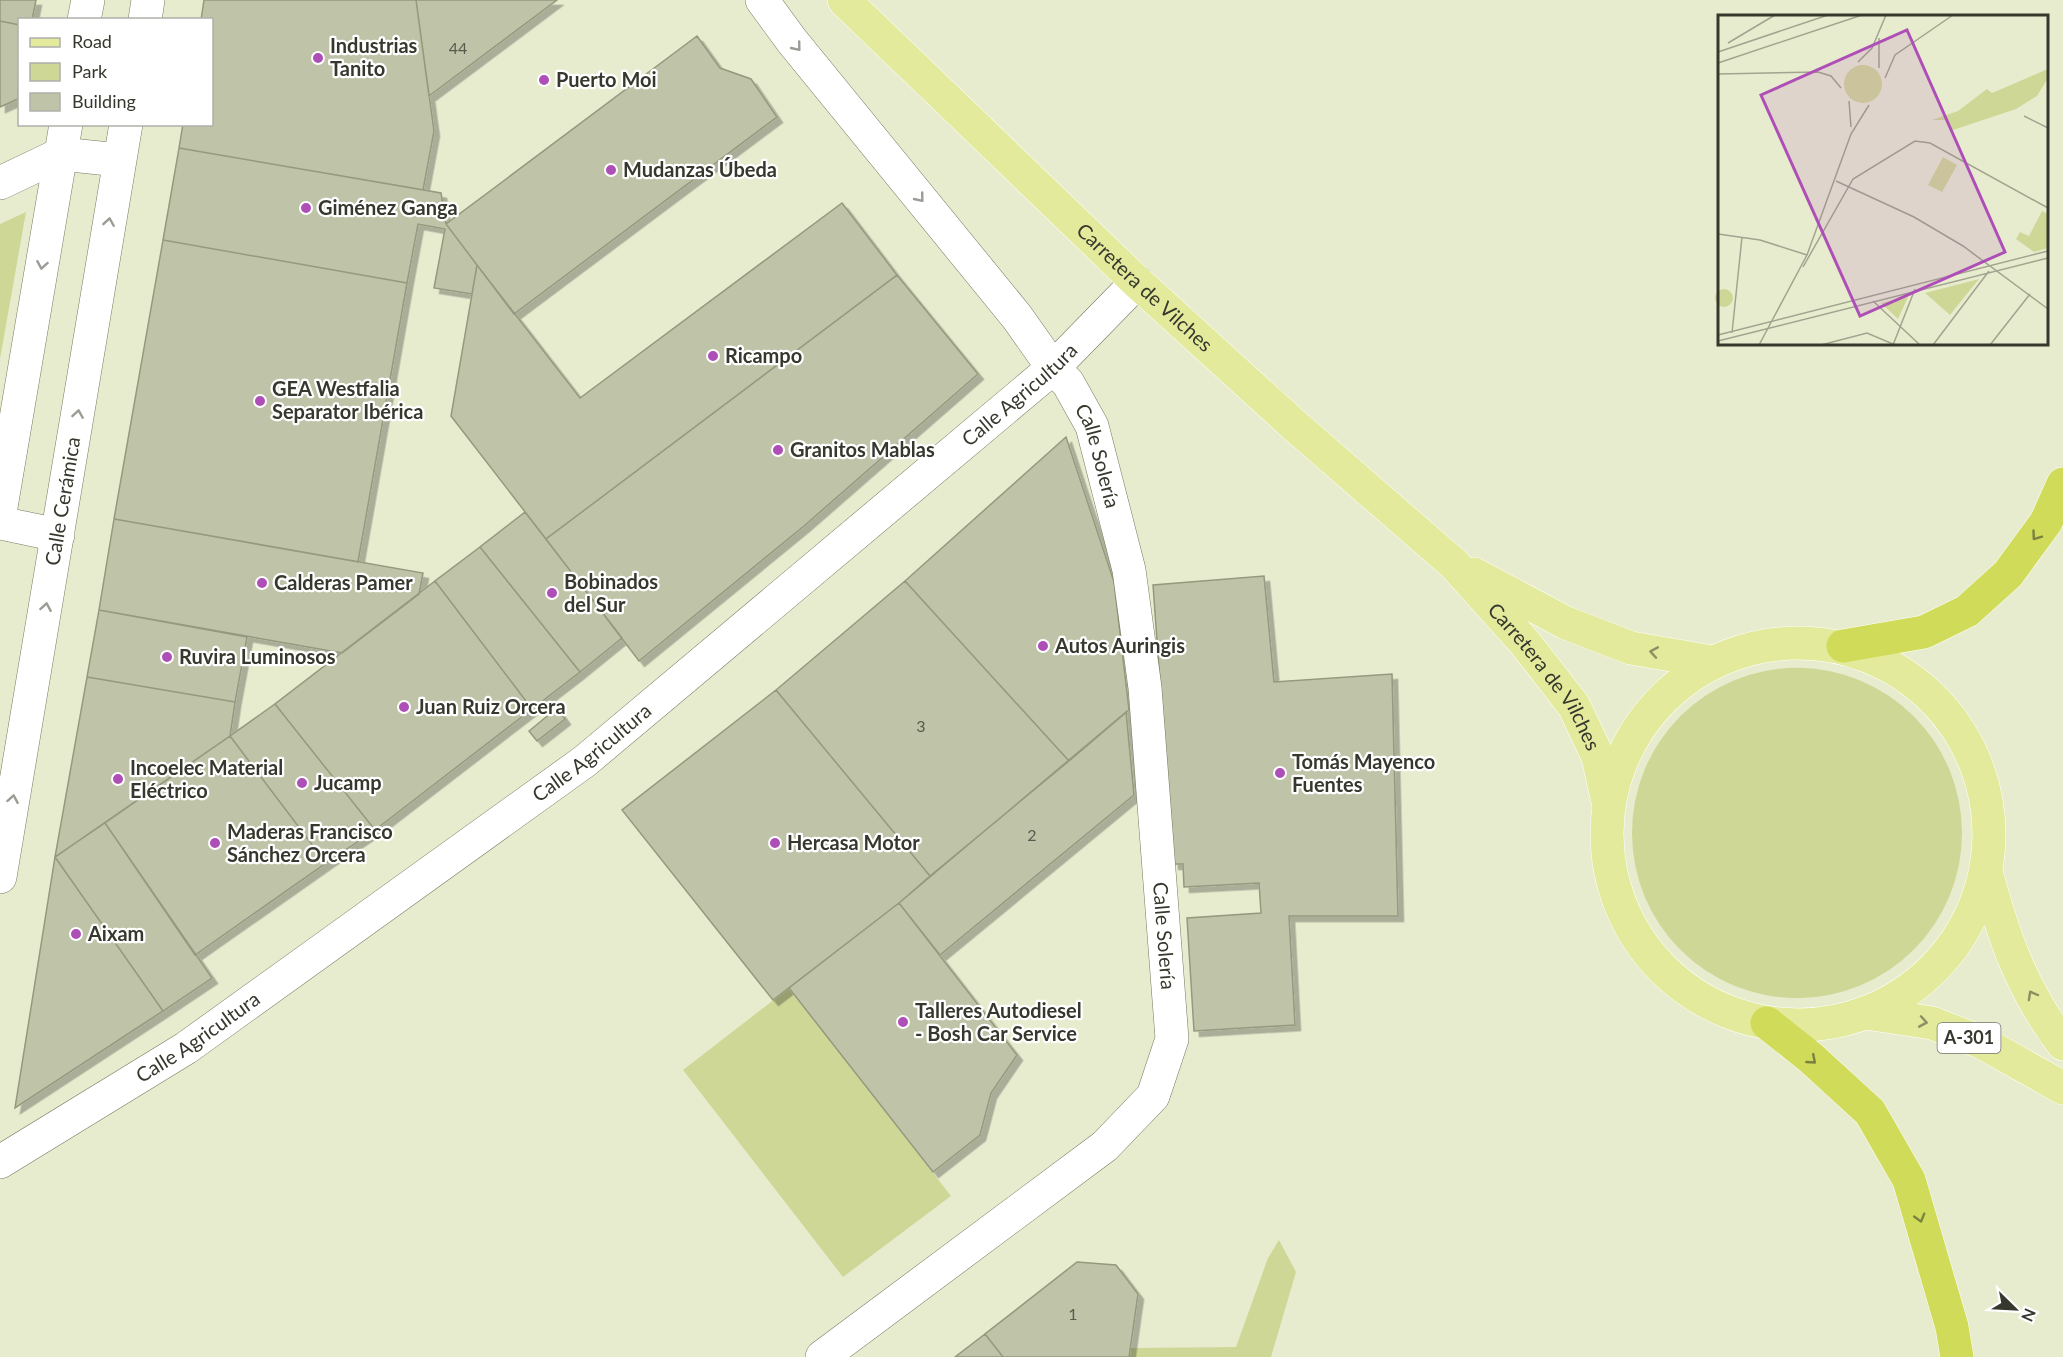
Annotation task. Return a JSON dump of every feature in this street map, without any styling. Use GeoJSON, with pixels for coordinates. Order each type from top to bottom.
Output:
{"type":"FeatureCollection","features":[{"type":"Feature","properties":{"kind":"highway"},"geometry":{"type":"LineString","coordinates":[[1843,646],[1924,632],[1967,610],[2008,574],[2046,522],[2063,484]]}},
{"type":"Feature","properties":{"kind":"highway"},"geometry":{"type":"LineString","coordinates":[[1767,1023],[1811,1058],[1870,1112],[1898,1160],[1909,1180],[1952,1327],[1957,1357]]}},
{"type":"Feature","properties":{"kind":"main road","name":"Carretera de Vilches"},"geometry":{"type":"LineString","coordinates":[[844,0],[1137,282],[1294,425],[1454,564],[1525,643],[1574,705],[1598,757],[1608,804]]}},
{"type":"Feature","properties":{"kind":"main road","name":"Carretera de Vilches"},"geometry":{"type":"LineString","coordinates":[[1454,564],[1566,623],[1620,644],[1631,648],[1712,662]]}},
{"type":"Feature","properties":{"kind":"main road"},"geometry":{"type":"LineString","coordinates":[[1986,871],[1963,931],[1921,981],[1866,1013],[1817,1025],[1767,1023],[1738,1017],[1711,1005],[1672,979],[1640,944],[1618,902],[1608,854],[1608,804],[1627,747],[1663,698],[1712,662],[1754,646],[1798,641],[1843,646],[1897,669],[1942,706],[1974,756],[1989,812],[1986,871],[1997,913],[2014,961],[2048,1024],[2063,1044]]}},
{"type":"Feature","properties":{"kind":"main road","name":"A-301"},"geometry":{"type":"LineString","coordinates":[[1866,1013],[1932,1023],[1983,1043],[2063,1088]]}},
{"type":"Feature","properties":{"kind":"street"},"geometry":{"type":"LineString","coordinates":[[84,18],[88,0]]}},
{"type":"Feature","properties":{"kind":"street"},"geometry":{"type":"LineString","coordinates":[[144,18],[148,0]]}},
{"type":"Feature","properties":{"kind":"street"},"geometry":{"type":"LineString","coordinates":[[762,0],[792,41],[1017,317],[1053,368]]}},
{"type":"Feature","properties":{"kind":"street","name":"Calle Cerámica"},"geometry":{"type":"LineString","coordinates":[[0,878],[126,126]]}},
{"type":"Feature","properties":{"kind":"street"},"geometry":{"type":"LineString","coordinates":[[63,139],[119,160]]}},
{"type":"Feature","properties":{"kind":"street"},"geometry":{"type":"LineString","coordinates":[[0,183],[63,139]]}},
{"type":"Feature","properties":{"kind":"street"},"geometry":{"type":"LineString","coordinates":[[0,513],[63,139]]}},
{"type":"Feature","properties":{"kind":"street","name":"Calle Agricultura"},"geometry":{"type":"LineString","coordinates":[[0,1162],[186,1048],[585,761],[1053,368],[1137,282]]}},
{"type":"Feature","properties":{"kind":"street","name":"Calle Solería"},"geometry":{"type":"LineString","coordinates":[[822,1357],[1105,1146],[1153,1096],[1172,1039],[1145,688],[1129,570],[1092,426],[1068,383],[1053,368]]}},
{"type":"Feature","properties":{"kind":"street"},"geometry":{"type":"LineString","coordinates":[[0,523],[58,535]]}},
{"type":"Feature","properties":{"kind":"green space"},"geometry":{"type":"Polygon","coordinates":[[[26,212],[0,359],[0,224],[26,212]]]}},
{"type":"Feature","properties":{"kind":"green space"},"geometry":{"type":"Polygon","coordinates":[[[1797,668],[1829,671],[1875,687],[1914,716],[1943,755],[1959,801],[1962,833],[1959,865],[1943,911],[1914,950],[1875,979],[1829,995],[1797,998],[1765,995],[1719,979],[1680,950],[1651,911],[1635,865],[1632,833],[1635,801],[1651,755],[1680,716],[1719,687],[1765,671],[1797,668]]]}},
{"type":"Feature","properties":{"kind":"green space"},"geometry":{"type":"Polygon","coordinates":[[[789,988],[951,1196],[843,1277],[683,1070],[789,988]]]}},
{"type":"Feature","properties":{"kind":"green space"},"geometry":{"type":"Polygon","coordinates":[[[1279,1240],[1296,1272],[1271,1357],[1129,1357],[1131,1348],[1236,1347],[1268,1258],[1279,1240]]]}},
{"type":"Feature","properties":{"kind":"building"},"geometry":{"type":"Polygon","coordinates":[[[0,0],[36,0],[32,18],[18,18],[18,25],[0,21],[0,0]]]}},
{"type":"Feature","properties":{"kind":"building","name":"Industrias Tanito"},"geometry":{"type":"Polygon","coordinates":[[[204,0],[416,0],[434,131],[423,190],[179,148],[183,126],[213,126],[213,18],[201,18],[204,0]]]}},
{"type":"Feature","properties":{"kind":"building"},"geometry":{"type":"Polygon","coordinates":[[[416,0],[557,0],[429,96],[416,0]]]}},
{"type":"Feature","properties":{"kind":"building"},"geometry":{"type":"Polygon","coordinates":[[[0,21],[18,25],[18,99],[0,107],[0,21]]]}},
{"type":"Feature","properties":{"kind":"building","name":"Mudanzas Úbeda"},"geometry":{"type":"Polygon","coordinates":[[[697,36],[720,68],[751,79],[777,117],[514,314],[446,224],[697,36]]]}},
{"type":"Feature","properties":{"kind":"building","name":"Giménez Ganga"},"geometry":{"type":"Polygon","coordinates":[[[179,148],[441,193],[446,224],[477,265],[472,294],[434,288],[445,229],[418,224],[407,283],[163,240],[179,148]]]}},
{"type":"Feature","properties":{"kind":"building","name":"Ricampo"},"geometry":{"type":"Polygon","coordinates":[[[842,203],[897,275],[546,539],[451,416],[477,265],[580,398],[842,203]]]}},
{"type":"Feature","properties":{"kind":"building","name":"GEA Westfalia Separator Ibérica"},"geometry":{"type":"Polygon","coordinates":[[[163,240],[407,283],[358,562],[114,519],[163,240]]]}},
{"type":"Feature","properties":{"kind":"building","name":"Granitos Mablas"},"geometry":{"type":"Polygon","coordinates":[[[897,275],[978,374],[804,526],[639,661],[546,539],[897,275]]]}},
{"type":"Feature","properties":{"kind":"building","name":"Autos Auringis"},"geometry":{"type":"Polygon","coordinates":[[[1066,437],[1114,582],[1129,710],[1069,761],[905,581],[1066,437]]]}},
{"type":"Feature","properties":{"kind":"building","name":"Bobinados del Sur"},"geometry":{"type":"Polygon","coordinates":[[[525,512],[622,638],[580,672],[480,547],[525,512]]]}},
{"type":"Feature","properties":{"kind":"building","name":"Calderas Pamer"},"geometry":{"type":"Polygon","coordinates":[[[114,519],[423,573],[419,594],[342,653],[99,610],[114,519]]]}},
{"type":"Feature","properties":{"kind":"building"},"geometry":{"type":"Polygon","coordinates":[[[480,547],[580,672],[532,709],[435,581],[480,547]]]}},
{"type":"Feature","properties":{"kind":"building","name":"Tomás Mayenco Fuentes"},"geometry":{"type":"Polygon","coordinates":[[[1264,576],[1274,682],[1392,674],[1398,916],[1289,916],[1295,1025],[1194,1031],[1187,918],[1261,913],[1259,883],[1184,887],[1183,864],[1173,864],[1153,585],[1264,576]]]}},
{"type":"Feature","properties":{"kind":"building","name":"Juan Ruiz Orcera"},"geometry":{"type":"Polygon","coordinates":[[[435,581],[532,709],[375,830],[275,704],[435,581]]]}},
{"type":"Feature","properties":{"kind":"building"},"geometry":{"type":"Polygon","coordinates":[[[905,581],[1069,761],[930,876],[776,690],[905,581]]]}},
{"type":"Feature","properties":{"kind":"building","name":"Ruvira Luminosos"},"geometry":{"type":"Polygon","coordinates":[[[99,610],[247,637],[235,702],[87,677],[99,610]]]}},
{"type":"Feature","properties":{"kind":"building","name":"Incoelec Material Eléctrico"},"geometry":{"type":"Polygon","coordinates":[[[87,677],[235,702],[230,736],[55,857],[87,677]]]}},
{"type":"Feature","properties":{"kind":"building","name":"Hercasa Motor"},"geometry":{"type":"Polygon","coordinates":[[[776,690],[930,876],[899,903],[773,1000],[622,810],[776,690]]]}},
{"type":"Feature","properties":{"kind":"building","name":"Jucamp"},"geometry":{"type":"Polygon","coordinates":[[[275,704],[375,830],[326,863],[230,736],[275,704]]]}},
{"type":"Feature","properties":{"kind":"building"},"geometry":{"type":"Polygon","coordinates":[[[557,708],[565,719],[537,741],[529,731],[557,708]]]}},
{"type":"Feature","properties":{"kind":"building"},"geometry":{"type":"Polygon","coordinates":[[[1126,712],[1134,795],[940,955],[899,903],[1126,712]]]}},
{"type":"Feature","properties":{"kind":"building","name":"Maderas Francisco Sánchez Orcera"},"geometry":{"type":"Polygon","coordinates":[[[230,736],[326,863],[195,955],[105,823],[230,736]]]}},
{"type":"Feature","properties":{"kind":"building"},"geometry":{"type":"Polygon","coordinates":[[[105,823],[212,978],[163,1011],[55,857],[105,823]]]}},
{"type":"Feature","properties":{"kind":"building","name":"Aixam"},"geometry":{"type":"Polygon","coordinates":[[[55,857],[163,1011],[15,1108],[55,857]]]}},
{"type":"Feature","properties":{"kind":"building","name":"Talleres Autodiesel - Bosh Car Service"},"geometry":{"type":"Polygon","coordinates":[[[899,903],[1017,1055],[991,1093],[980,1135],[933,1172],[789,988],[899,903]]]}},
{"type":"Feature","properties":{"kind":"building"},"geometry":{"type":"Polygon","coordinates":[[[1077,1262],[1116,1265],[1138,1294],[1129,1357],[1003,1357],[985,1334],[1077,1262]]]}},
{"type":"Feature","properties":{"kind":"building"},"geometry":{"type":"Polygon","coordinates":[[[985,1334],[1003,1357],[955,1357],[985,1334]]]}},
{"type":"Feature","properties":{"kind":"place","name":"Industrias Tanito"},"geometry":{"type":"Point","coordinates":[318,58]}},
{"type":"Feature","properties":{"kind":"place","name":"Puerto Moi"},"geometry":{"type":"Point","coordinates":[544,80]}},
{"type":"Feature","properties":{"kind":"place","name":"Mudanzas Úbeda"},"geometry":{"type":"Point","coordinates":[611,170]}},
{"type":"Feature","properties":{"kind":"place","name":"Giménez Ganga"},"geometry":{"type":"Point","coordinates":[306,208]}},
{"type":"Feature","properties":{"kind":"place","name":"Ricampo"},"geometry":{"type":"Point","coordinates":[713,356]}},
{"type":"Feature","properties":{"kind":"place","name":"GEA Westfalia Separator Ibérica"},"geometry":{"type":"Point","coordinates":[260,401]}},
{"type":"Feature","properties":{"kind":"place","name":"Granitos Mablas"},"geometry":{"type":"Point","coordinates":[778,450]}},
{"type":"Feature","properties":{"kind":"place","name":"Calderas Pamer"},"geometry":{"type":"Point","coordinates":[262,583]}},
{"type":"Feature","properties":{"kind":"place","name":"Bobinados del Sur"},"geometry":{"type":"Point","coordinates":[552,593]}},
{"type":"Feature","properties":{"kind":"place","name":"Autos Auringis"},"geometry":{"type":"Point","coordinates":[1043,646]}},
{"type":"Feature","properties":{"kind":"place","name":"Ruvira Luminosos"},"geometry":{"type":"Point","coordinates":[167,657]}},
{"type":"Feature","properties":{"kind":"place","name":"Juan Ruiz Orcera"},"geometry":{"type":"Point","coordinates":[404,707]}},
{"type":"Feature","properties":{"kind":"place","name":"Tomás Mayenco Fuentes"},"geometry":{"type":"Point","coordinates":[1280,773]}},
{"type":"Feature","properties":{"kind":"place","name":"Incoelec Material Eléctrico"},"geometry":{"type":"Point","coordinates":[118,779]}},
{"type":"Feature","properties":{"kind":"place","name":"Jucamp"},"geometry":{"type":"Point","coordinates":[302,783]}},
{"type":"Feature","properties":{"kind":"place","name":"Maderas Francisco Sánchez Orcera"},"geometry":{"type":"Point","coordinates":[215,843]}},
{"type":"Feature","properties":{"kind":"place","name":"Hercasa Motor"},"geometry":{"type":"Point","coordinates":[775,843]}},
{"type":"Feature","properties":{"kind":"place","name":"Aixam"},"geometry":{"type":"Point","coordinates":[76,934]}},
{"type":"Feature","properties":{"kind":"place","name":"Talleres Autodiesel - Bosh Car Service"},"geometry":{"type":"Point","coordinates":[903,1022]}}]}
